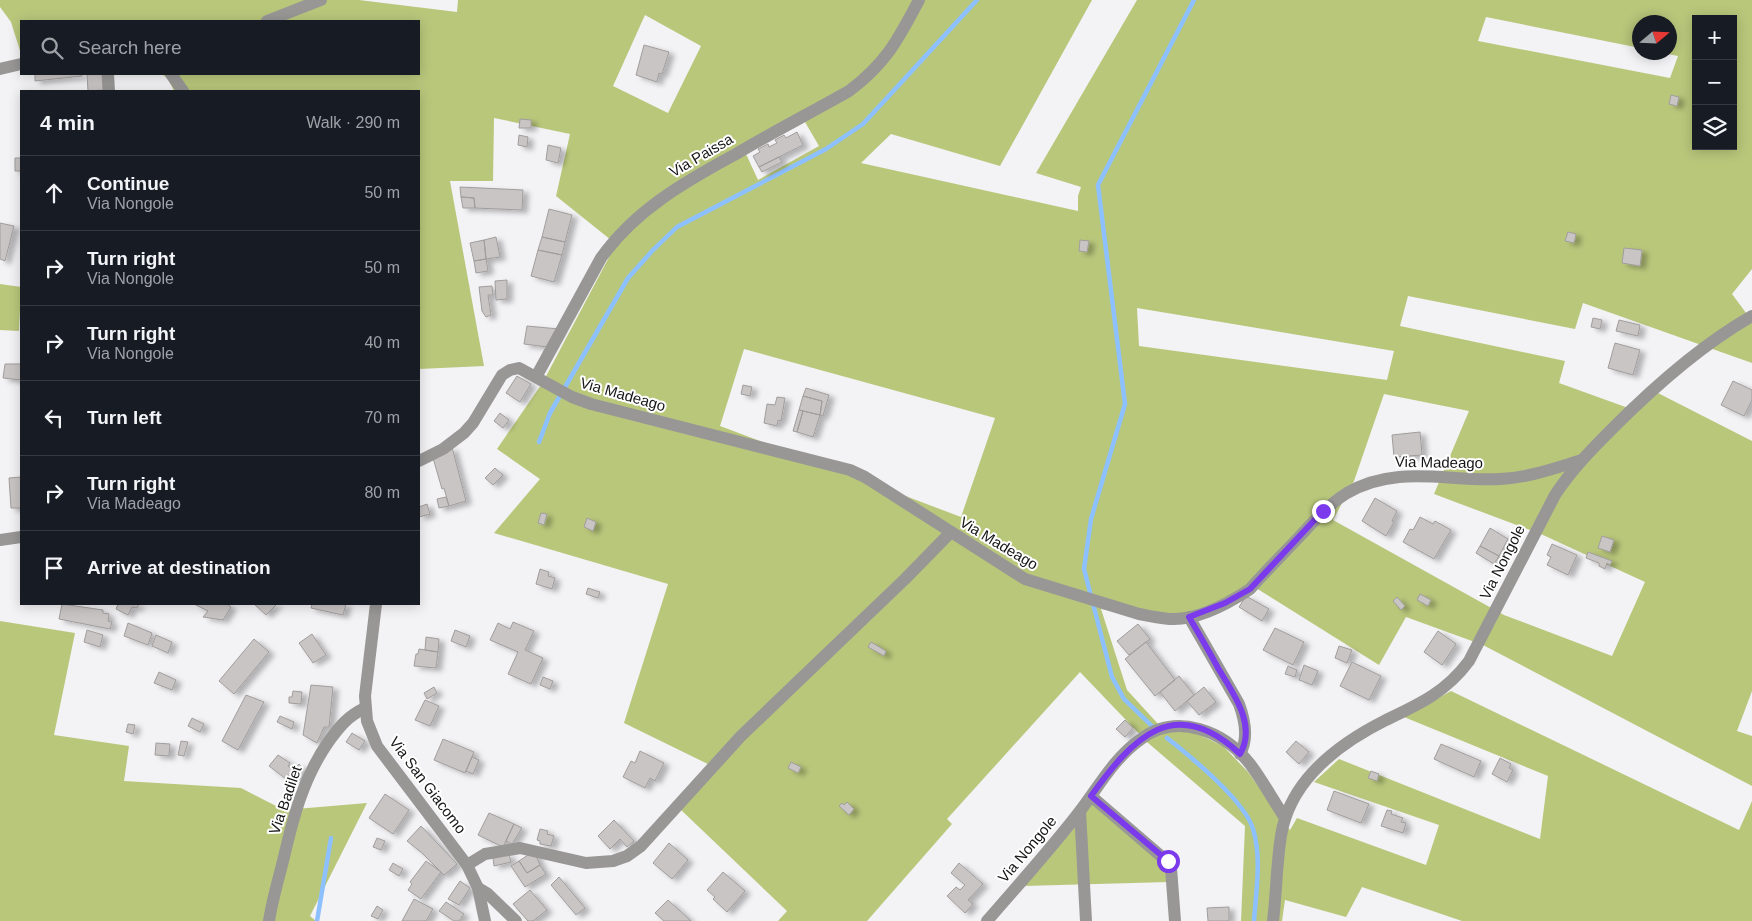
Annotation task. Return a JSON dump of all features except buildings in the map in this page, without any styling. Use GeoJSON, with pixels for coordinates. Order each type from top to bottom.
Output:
{"type":"FeatureCollection","features":[{"type":"Feature","properties":{"kind":"street"},"geometry":{"type":"LineString","coordinates":[[270,20],[321,0]]}},
{"type":"Feature","properties":{"kind":"street","name":"Via Paissa"},"geometry":{"type":"LineString","coordinates":[[536,377],[601,258],[613,242],[642,214],[677,188],[849,91],[863,81],[888,55],[919,0]]}},
{"type":"Feature","properties":{"kind":"street"},"geometry":{"type":"LineString","coordinates":[[0,69],[20,64]]}},
{"type":"Feature","properties":{"kind":"street"},"geometry":{"type":"LineString","coordinates":[[108,75],[109,90]]}},
{"type":"Feature","properties":{"kind":"street"},"geometry":{"type":"LineString","coordinates":[[172,75],[183,90]]}},
{"type":"Feature","properties":{"kind":"street","name":"Via Nongole"},"geometry":{"type":"LineString","coordinates":[[1273,921],[1279,847],[1285,818],[1300,789],[1334,752],[1369,729],[1445,688],[1469,661],[1555,495],[1566,478],[1652,390],[1706,346],[1752,316]]}},
{"type":"Feature","properties":{"kind":"street","name":"Via Madeago"},"geometry":{"type":"LineString","coordinates":[[420,460],[443,449],[464,433],[506,372],[519,368],[570,396],[590,404],[850,470],[865,477],[1025,579],[1036,584],[1158,618],[1176,619],[1189,617],[1225,603],[1250,589],[1323,511],[1348,492],[1364,485],[1403,476],[1510,479],[1582,460]]}},
{"type":"Feature","properties":{"kind":"street"},"geometry":{"type":"LineString","coordinates":[[467,865],[485,854],[520,848],[586,863],[613,861],[627,856],[641,846],[741,736],[951,532]]}},
{"type":"Feature","properties":{"kind":"street"},"geometry":{"type":"LineString","coordinates":[[0,540],[20,537]]}},
{"type":"Feature","properties":{"kind":"street","name":"Via San Giacomo"},"geometry":{"type":"LineString","coordinates":[[376,605],[365,684],[365,708],[369,726],[377,746],[467,865],[478,888],[485,921]]}},
{"type":"Feature","properties":{"kind":"street"},"geometry":{"type":"LineString","coordinates":[[1189,617],[1239,704],[1246,732],[1240,754]]}},
{"type":"Feature","properties":{"kind":"street","name":"Via Badilet"},"geometry":{"type":"LineString","coordinates":[[269,921],[294,813],[310,774],[319,756],[341,725],[348,718],[365,708]]}},
{"type":"Feature","properties":{"kind":"street","name":"Via Nongole"},"geometry":{"type":"LineString","coordinates":[[987,921],[1080,811],[1129,748],[1152,731],[1166,726],[1196,727],[1223,739],[1250,763],[1285,818]]}},
{"type":"Feature","properties":{"kind":"street"},"geometry":{"type":"LineString","coordinates":[[1091,796],[1169,863],[1175,921]]}},
{"type":"Feature","properties":{"kind":"street"},"geometry":{"type":"LineString","coordinates":[[1080,811],[1086,921]]}},
{"type":"Feature","properties":{"kind":"street"},"geometry":{"type":"LineString","coordinates":[[478,888],[488,894],[516,921]]}},
{"type":"Feature","properties":{"kind":"green space"},"geometry":{"type":"Polygon","coordinates":[[[0,0],[359,0],[457,12],[458,0],[1092,0],[1000,166],[891,134],[861,163],[1078,211],[1078,196],[1081,187],[1036,173],[1137,0],[1752,0],[1752,269],[1732,294],[1752,321],[1752,363],[1583,303],[1575,329],[1408,296],[1400,326],[1565,361],[1559,383],[1631,409],[1652,390],[1752,441],[1752,691],[1737,731],[1752,736],[1752,786],[1483,645],[1406,617],[1379,665],[1256,588],[1178,623],[1101,609],[1127,690],[1159,725],[1196,733],[1223,746],[1248,772],[1290,830],[1297,818],[1426,865],[1439,825],[1314,782],[1339,759],[1540,839],[1548,776],[1404,717],[1451,691],[1739,830],[1752,801],[1752,921],[1462,921],[1362,887],[1346,917],[1285,900],[1282,921],[1241,921],[1245,826],[1147,742],[1080,672],[947,819],[952,824],[867,921],[778,921],[787,911],[680,809],[716,768],[624,723],[668,584],[494,533],[540,479],[497,449],[543,382],[616,244],[556,196],[570,134],[494,118],[493,181],[450,181],[484,366],[420,369],[420,90],[174,90],[168,79],[163,75],[420,75],[420,20],[20,20],[20,51],[11,22],[0,7],[0,0]],[[645,15],[613,86],[668,113],[701,46],[645,15]],[[1632,15],[1632,46],[1486,17],[1478,41],[1670,78],[1678,56],[1677,15],[1632,15]],[[805,122],[746,154],[758,180],[819,146],[805,122]],[[1137,308],[1139,346],[1387,380],[1394,351],[1137,308]],[[744,349],[720,426],[961,517],[995,418],[744,349]],[[1384,394],[1354,481],[1333,520],[1504,615],[1612,656],[1645,582],[1543,535],[1434,494],[1469,411],[1384,394]]]}},
{"type":"Feature","properties":{"kind":"green space"},"geometry":{"type":"Polygon","coordinates":[[[0,284],[20,287],[19,331],[0,330],[0,284]]]}},
{"type":"Feature","properties":{"kind":"green space"},"geometry":{"type":"Polygon","coordinates":[[[0,621],[75,633],[54,735],[129,746],[124,781],[241,788],[284,810],[367,803],[310,916],[316,921],[0,921],[0,621]]]}},
{"type":"Feature","properties":{"kind":"green space"},"geometry":{"type":"Polygon","coordinates":[[[1094,799],[1166,861],[1169,882],[1023,886],[1094,799]]]}},
{"type":"Feature","properties":{"kind":"waterway"},"geometry":{"type":"LineString","coordinates":[[539,442],[550,413],[628,278],[653,250],[677,227],[826,149],[863,124],[977,0]]}},
{"type":"Feature","properties":{"kind":"waterway"},"geometry":{"type":"LineString","coordinates":[[1154,728],[1124,699],[1112,677],[1084,569],[1091,519],[1125,404],[1098,185],[1194,0]]}},
{"type":"Feature","properties":{"kind":"waterway"},"geometry":{"type":"LineString","coordinates":[[1167,738],[1216,780],[1248,818],[1253,829],[1257,851],[1258,875],[1254,921]]}},
{"type":"Feature","properties":{"kind":"waterway"},"geometry":{"type":"LineString","coordinates":[[317,921],[331,838]]}},
{"type":"Feature","properties":{"kind":"route"},"geometry":{"type":"LineString","coordinates":[[1168,861],[1091,796],[1129,748],[1152,731],[1166,726],[1196,727],[1223,739],[1240,754],[1246,732],[1242,712],[1189,617],[1208,611],[1250,589],[1323,511]]}}]}
